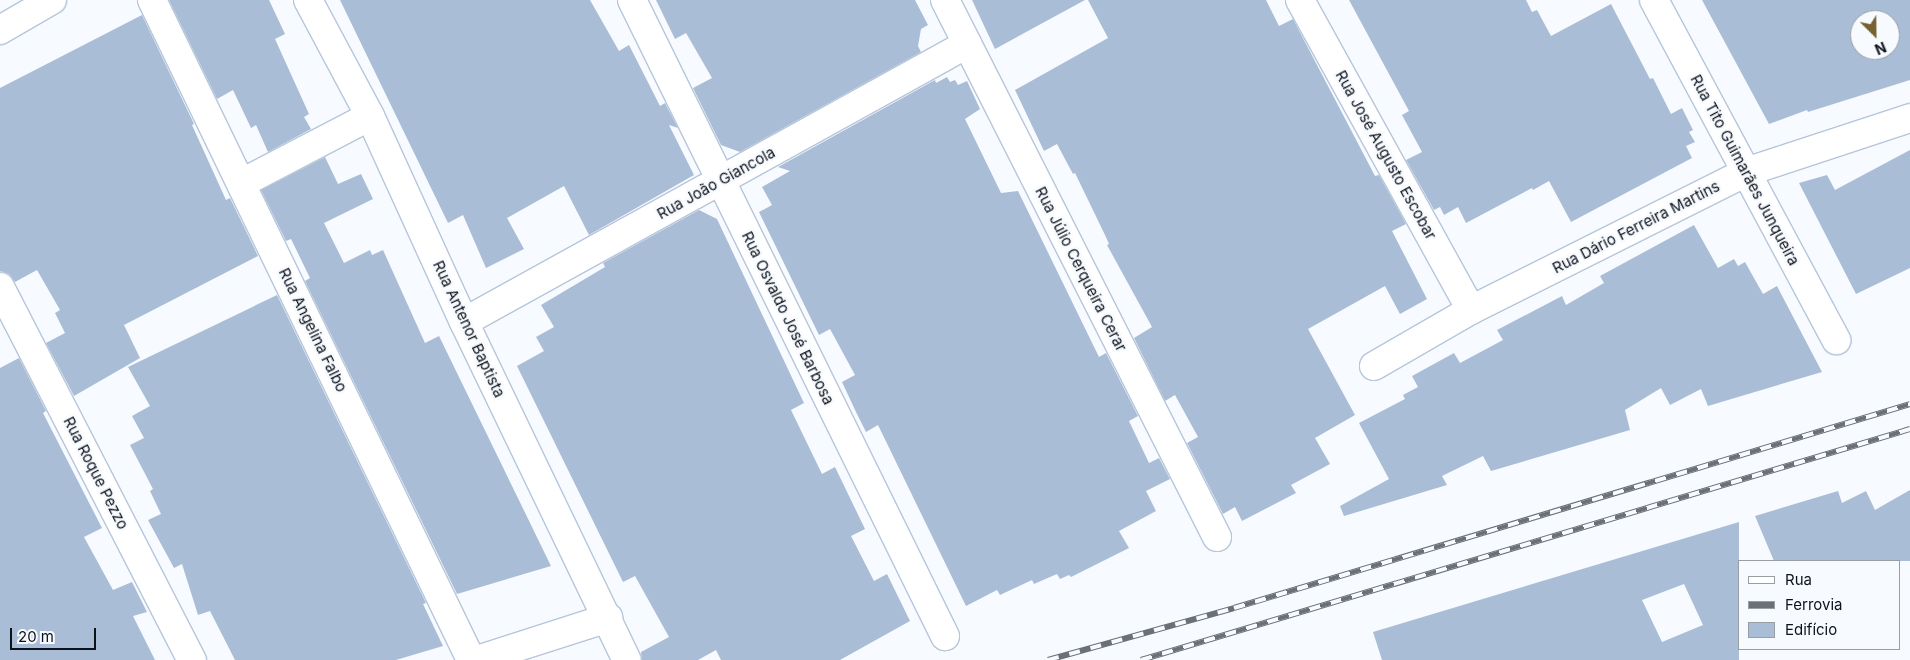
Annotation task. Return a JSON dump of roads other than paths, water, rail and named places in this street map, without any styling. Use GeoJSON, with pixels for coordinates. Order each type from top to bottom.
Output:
{"type":"FeatureCollection","features":[{"type":"Feature","properties":{"kind":"street"},"geometry":{"type":"LineString","coordinates":[[0,30],[52,0]]}},
{"type":"Feature","properties":{"kind":"street","name":"Rua Angelina Falbo"},"geometry":{"type":"LineString","coordinates":[[152,0],[471,660]]}},
{"type":"Feature","properties":{"kind":"street","name":"Rua Antenor Baptista"},"geometry":{"type":"LineString","coordinates":[[308,0],[370,116],[464,322],[627,660]]}},
{"type":"Feature","properties":{"kind":"street","name":"Rua Osvaldo José Barbosa"},"geometry":{"type":"LineString","coordinates":[[632,0],[945,636]]}},
{"type":"Feature","properties":{"kind":"street","name":"Rua Júlio Cerqueira Cerar"},"geometry":{"type":"LineString","coordinates":[[945,0],[1217,537]]}},
{"type":"Feature","properties":{"kind":"street","name":"Rua José Augusto Escobar"},"geometry":{"type":"LineString","coordinates":[[1300,0],[1471,310]]}},
{"type":"Feature","properties":{"kind":"street","name":"Rua Tito Guimarães Junqueira"},"geometry":{"type":"LineString","coordinates":[[1654,0],[1836,340]]}},
{"type":"Feature","properties":{"kind":"street","name":"Rua João Giancola"},"geometry":{"type":"LineString","coordinates":[[464,322],[967,44]]}},
{"type":"Feature","properties":{"kind":"street"},"geometry":{"type":"LineString","coordinates":[[242,183],[370,116]]}},
{"type":"Feature","properties":{"kind":"street","name":"Rua Dário Ferreira Martins"},"geometry":{"type":"LineString","coordinates":[[1374,366],[1471,310],[1746,172],[1910,118]]}},
{"type":"Feature","properties":{"kind":"street","name":"Rua Roque Pezzo"},"geometry":{"type":"LineString","coordinates":[[0,287],[192,660]]}},
{"type":"Feature","properties":{"kind":"street"},"geometry":{"type":"LineString","coordinates":[[477,660],[608,618]]}},
{"type":"Feature","properties":{"kind":"railway"},"geometry":{"type":"LineString","coordinates":[[1048,660],[1234,608],[1910,404]]}},
{"type":"Feature","properties":{"kind":"railway"},"geometry":{"type":"LineString","coordinates":[[1141,660],[1910,429]]}}]}
